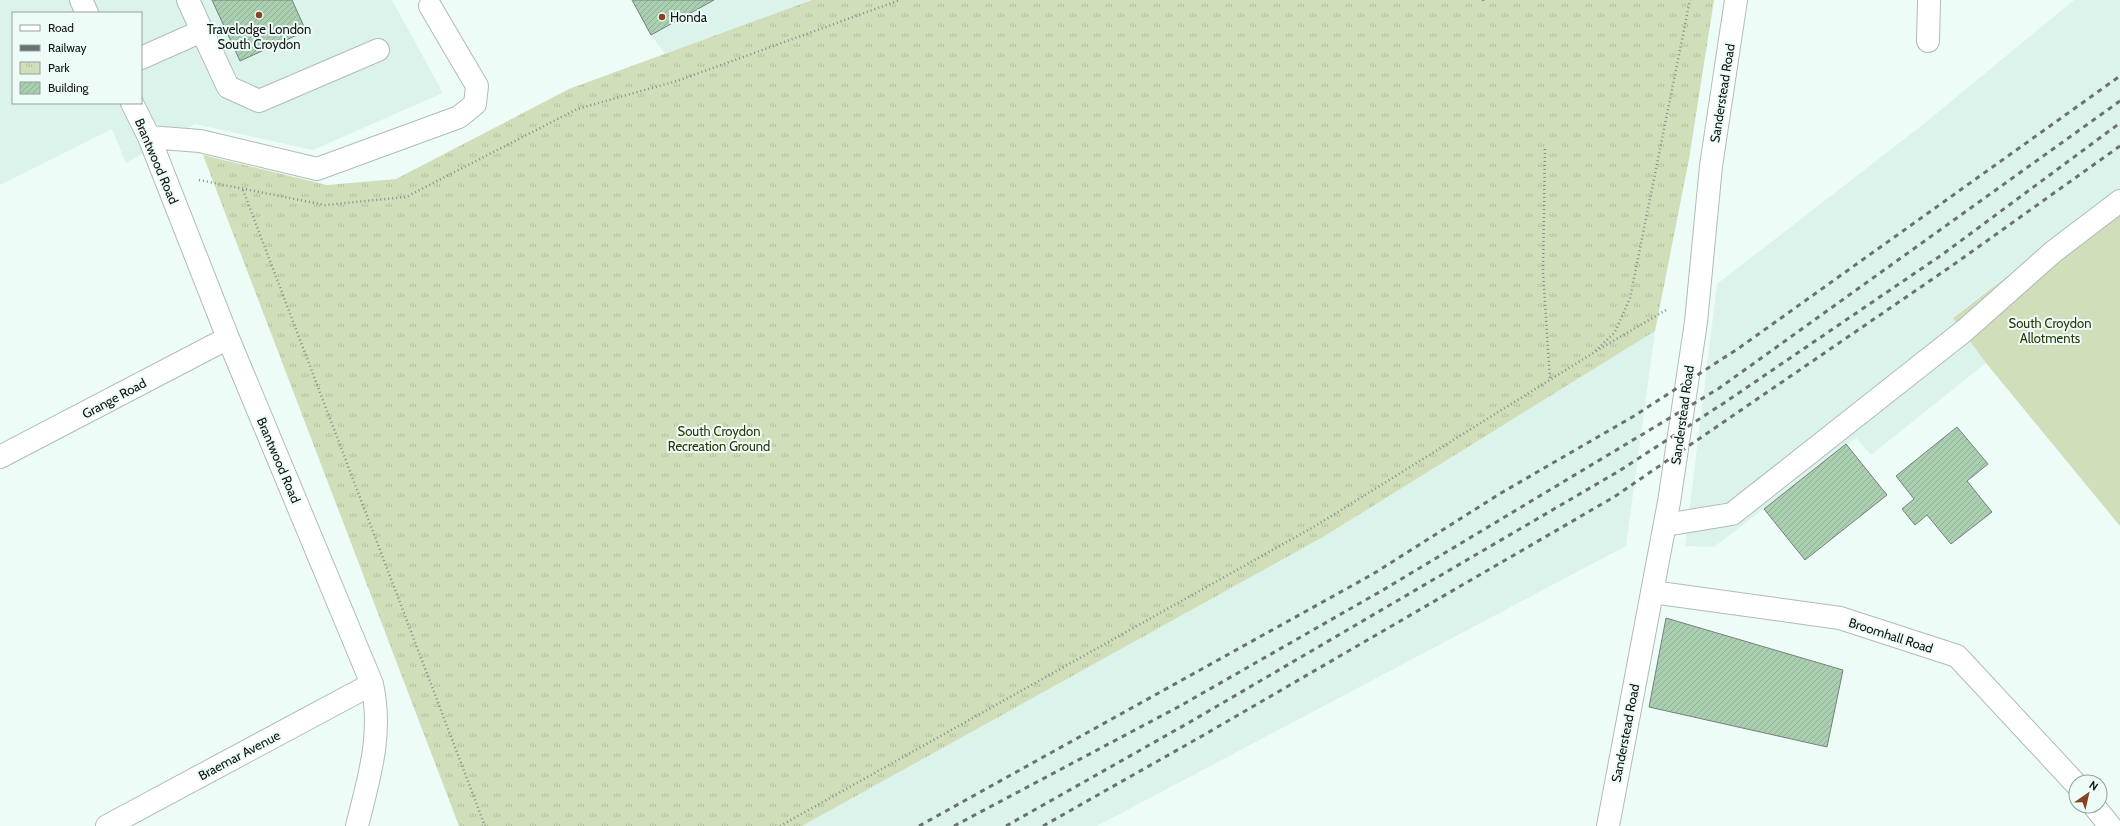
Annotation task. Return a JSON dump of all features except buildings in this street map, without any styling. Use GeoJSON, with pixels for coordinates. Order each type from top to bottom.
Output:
{"type":"FeatureCollection","features":[{"type":"Feature","properties":{"kind":"street"},"geometry":{"type":"LineString","coordinates":[[81,0],[87,12]]}},
{"type":"Feature","properties":{"kind":"street"},"geometry":{"type":"LineString","coordinates":[[188,0],[228,88],[259,101],[378,50]]}},
{"type":"Feature","properties":{"kind":"street","name":"Sanderstead Road"},"geometry":{"type":"LineString","coordinates":[[1608,826],[1665,526],[1696,322],[1711,166],[1736,0]]}},
{"type":"Feature","properties":{"kind":"street"},"geometry":{"type":"LineString","coordinates":[[1928,41],[1930,0]]}},
{"type":"Feature","properties":{"kind":"street"},"geometry":{"type":"LineString","coordinates":[[149,137],[200,141],[317,169],[459,117],[475,104],[477,86],[430,6]]}},
{"type":"Feature","properties":{"kind":"street"},"geometry":{"type":"LineString","coordinates":[[142,58],[202,31]]}},
{"type":"Feature","properties":{"kind":"street","name":"Brantwood Road"},"geometry":{"type":"LineString","coordinates":[[132,104],[149,137],[228,338],[372,684],[376,704],[374,758],[357,826]]}},
{"type":"Feature","properties":{"kind":"street"},"geometry":{"type":"LineString","coordinates":[[1665,526],[1732,514],[1964,331],[2054,252],[2120,201]]}},
{"type":"Feature","properties":{"kind":"street","name":"Grange Road"},"geometry":{"type":"LineString","coordinates":[[0,457],[228,338]]}},
{"type":"Feature","properties":{"kind":"street","name":"Broomhall Road"},"geometry":{"type":"LineString","coordinates":[[1652,592],[1840,618],[1957,656],[2068,775]]}},
{"type":"Feature","properties":{"kind":"street","name":"Braemar Avenue"},"geometry":{"type":"LineString","coordinates":[[107,826],[372,684]]}},
{"type":"Feature","properties":{"kind":"street"},"geometry":{"type":"LineString","coordinates":[[2100,814],[2110,826]]}},
{"type":"Feature","properties":{"kind":"path"},"geometry":{"type":"LineString","coordinates":[[162,170],[243,189],[325,205],[406,197],[577,110],[677,81],[900,0]]}},
{"type":"Feature","properties":{"kind":"path"},"geometry":{"type":"LineString","coordinates":[[1483,0],[1484,4]]}},
{"type":"Feature","properties":{"kind":"path"},"geometry":{"type":"LineString","coordinates":[[1592,353],[1615,332],[1630,298],[1690,0]]}},
{"type":"Feature","properties":{"kind":"path"},"geometry":{"type":"LineString","coordinates":[[1545,148],[1542,272],[1550,380]]}},
{"type":"Feature","properties":{"kind":"path"},"geometry":{"type":"LineString","coordinates":[[243,189],[485,826]]}},
{"type":"Feature","properties":{"kind":"path"},"geometry":{"type":"LineString","coordinates":[[780,826],[1317,525],[1592,353],[1699,290]]}},
{"type":"Feature","properties":{"kind":"shaded area"},"geometry":{"type":"Polygon","coordinates":[[[0,0],[392,0],[443,93],[313,150],[195,124],[126,163],[112,129],[0,185],[0,0]]]}},
{"type":"Feature","properties":{"kind":"shaded area"},"geometry":{"type":"Polygon","coordinates":[[[632,0],[812,0],[665,54],[651,35],[632,0]]]}},
{"type":"Feature","properties":{"kind":"shaded area"},"geometry":{"type":"Polygon","coordinates":[[[2074,0],[2120,0],[2120,189],[1953,317],[1986,363],[1871,455],[1856,438],[1714,547],[1685,546],[1717,284],[1921,126],[2074,0]]]}},
{"type":"Feature","properties":{"kind":"shaded area"},"geometry":{"type":"Polygon","coordinates":[[[1655,331],[1626,546],[1097,826],[802,826],[1323,537],[1655,331]]]}},
{"type":"Feature","properties":{"kind":"green space","name":"South Croydon Recreation Ground"},"geometry":{"type":"Polygon","coordinates":[[[812,0],[1714,0],[1689,159],[1655,331],[1323,537],[802,826],[459,826],[203,155],[327,185],[396,179],[569,89],[812,0]]]}},
{"type":"Feature","properties":{"kind":"green space","name":"South Croydon Allotments"},"geometry":{"type":"Polygon","coordinates":[[[2120,189],[2120,526],[1986,363],[1953,318],[2120,189]]]}},
{"type":"Feature","properties":{"kind":"railway"},"geometry":{"type":"LineString","coordinates":[[919,826],[1373,574],[1501,493],[1634,416],[1739,348],[2120,76]]}},
{"type":"Feature","properties":{"kind":"railway"},"geometry":{"type":"LineString","coordinates":[[954,826],[1180,706],[1383,590],[1718,389],[2120,101]]}},
{"type":"Feature","properties":{"kind":"railway"},"geometry":{"type":"LineString","coordinates":[[1006,826],[1190,722],[1619,471],[1724,403],[1943,254],[2120,123]]}},
{"type":"Feature","properties":{"kind":"railway"},"geometry":{"type":"LineString","coordinates":[[1043,826],[1202,736],[1614,497],[1953,265],[2120,146]]}},
{"type":"Feature","properties":{"kind":"place","name":"Travelodge London South Croydon"},"geometry":{"type":"Point","coordinates":[259,15]}},
{"type":"Feature","properties":{"kind":"place","name":"Honda"},"geometry":{"type":"Point","coordinates":[662,17]}}]}
